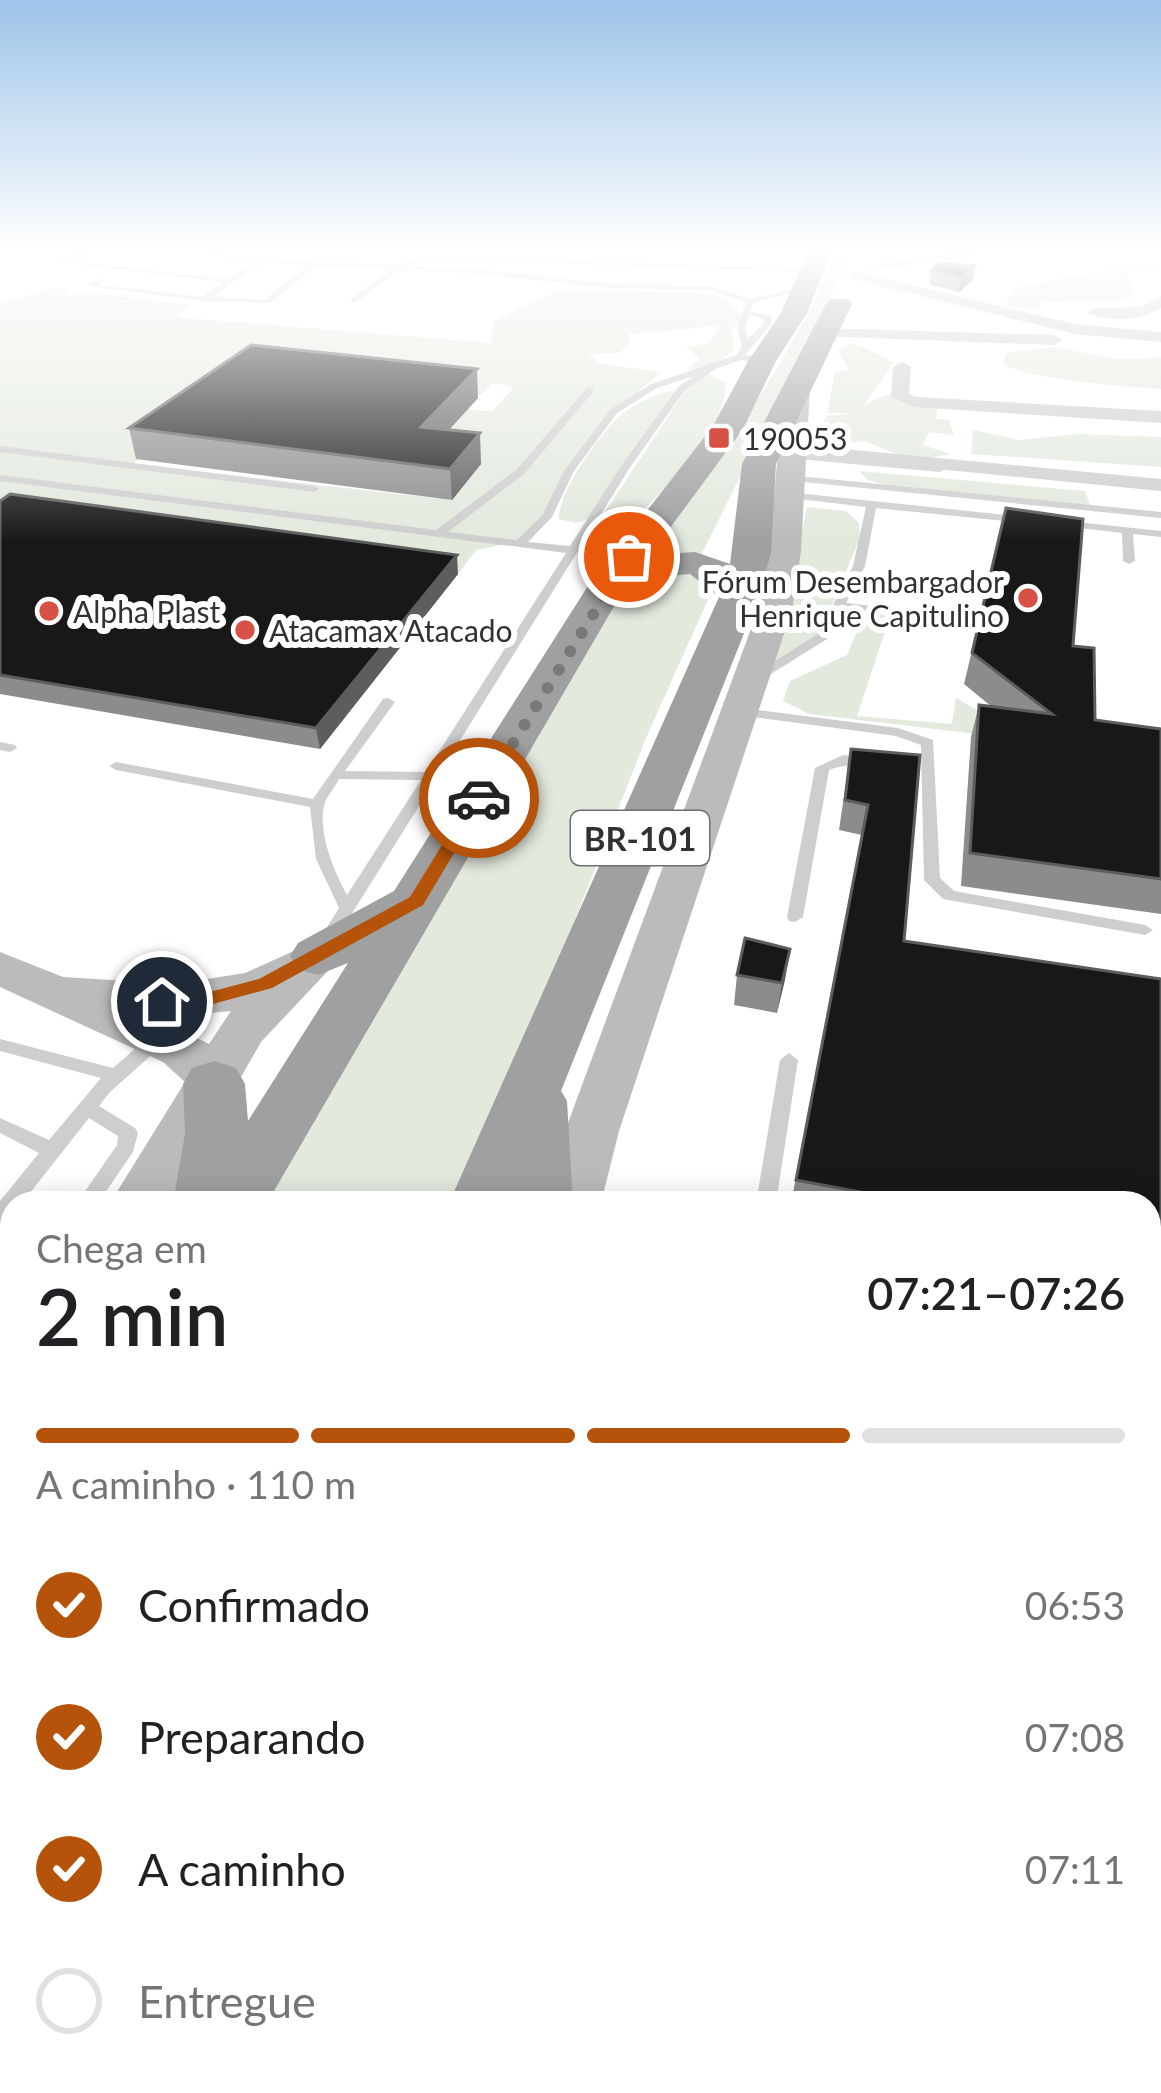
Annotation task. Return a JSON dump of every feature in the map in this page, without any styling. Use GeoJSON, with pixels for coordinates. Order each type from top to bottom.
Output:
{"type":"FeatureCollection","features":[{"type":"Feature","properties":{"kind":"highway"},"geometry":{"type":"LineString","coordinates":[[239,1191],[605,589],[727,429],[755,347]]}},
{"type":"Feature","properties":{"kind":"highway","name":"BR-101"},"geometry":{"type":"LineString","coordinates":[[488,1191],[739,596],[752,554],[754,479],[817,347]]}},
{"type":"Feature","properties":{"kind":"highway"},"geometry":{"type":"LineString","coordinates":[[605,589],[643,566],[679,561],[717,571],[739,596]]}},
{"type":"Feature","properties":{"kind":"highway"},"geometry":{"type":"LineString","coordinates":[[318,956],[417,901]]}},
{"type":"Feature","properties":{"kind":"highway"},"geometry":{"type":"LineString","coordinates":[[536,1077],[538,1191]]}},
{"type":"Feature","properties":{"kind":"highway"},"geometry":{"type":"LineString","coordinates":[[209,1191],[218,1134],[214,1084]]}},
{"type":"Feature","properties":{"kind":"main road"},"geometry":{"type":"LineString","coordinates":[[575,1191],[592,1131],[775,610],[799,407],[796,387]]}},
{"type":"Feature","properties":{"kind":"main road"},"geometry":{"type":"LineString","coordinates":[[57,992],[162,1002],[202,1000],[265,984],[318,956]]}},
{"type":"Feature","properties":{"kind":"main road"},"geometry":{"type":"LineString","coordinates":[[147,1191],[250,1021],[318,956]]}},
{"type":"Feature","properties":{"kind":"main road"},"geometry":{"type":"LineString","coordinates":[[0,968],[159,1038],[194,1058],[214,1084]]}},
{"type":"Feature","properties":{"kind":"street"},"geometry":{"type":"LineString","coordinates":[[902,367],[900,397],[909,401],[1161,417]]}},
{"type":"Feature","properties":{"kind":"street"},"geometry":{"type":"LineString","coordinates":[[789,470],[1161,488]]}},
{"type":"Feature","properties":{"kind":"lane"},"geometry":{"type":"LineString","coordinates":[[745,347],[749,355]]}},
{"type":"Feature","properties":{"kind":"lane"},"geometry":{"type":"LineString","coordinates":[[520,544],[548,515],[569,471],[614,411],[654,386],[749,355],[754,347]]}},
{"type":"Feature","properties":{"kind":"lane"},"geometry":{"type":"LineString","coordinates":[[318,956],[573,550],[578,519],[682,388],[712,367]]}},
{"type":"Feature","properties":{"kind":"lane"},"geometry":{"type":"LineString","coordinates":[[436,535],[520,472],[590,390]]}},
{"type":"Feature","properties":{"kind":"lane"},"geometry":{"type":"LineString","coordinates":[[1,442],[314,489]]}},
{"type":"Feature","properties":{"kind":"lane"},"geometry":{"type":"LineString","coordinates":[[789,470],[872,504],[1161,534]]}},
{"type":"Feature","properties":{"kind":"lane"},"geometry":{"type":"LineString","coordinates":[[789,470],[1161,515]]}},
{"type":"Feature","properties":{"kind":"lane"},"geometry":{"type":"LineString","coordinates":[[0,478],[573,550]]}},
{"type":"Feature","properties":{"kind":"lane"},"geometry":{"type":"LineString","coordinates":[[747,696],[816,644],[859,566],[872,504]]}},
{"type":"Feature","properties":{"kind":"lane"},"geometry":{"type":"LineString","coordinates":[[548,515],[578,519]]}},
{"type":"Feature","properties":{"kind":"lane"},"geometry":{"type":"LineString","coordinates":[[1127,531],[1129,561]]}},
{"type":"Feature","properties":{"kind":"lane"},"geometry":{"type":"LineString","coordinates":[[843,602],[946,615]]}},
{"type":"Feature","properties":{"kind":"lane"},"geometry":{"type":"LineString","coordinates":[[747,696],[909,734],[928,743],[932,880],[936,887],[968,899],[1145,930]]}},
{"type":"Feature","properties":{"kind":"lane"},"geometry":{"type":"LineString","coordinates":[[347,908],[329,881],[316,828],[317,805],[388,702]]}},
{"type":"Feature","properties":{"kind":"lane"},"geometry":{"type":"LineString","coordinates":[[795,917],[822,768],[843,760],[886,763]]}},
{"type":"Feature","properties":{"kind":"lane"},"geometry":{"type":"LineString","coordinates":[[907,764],[929,766]]}},
{"type":"Feature","properties":{"kind":"lane"},"geometry":{"type":"LineString","coordinates":[[116,766],[317,805]]}},
{"type":"Feature","properties":{"kind":"lane"},"geometry":{"type":"LineString","coordinates":[[334,775],[427,776]]}},
{"type":"Feature","properties":{"kind":"lane"},"geometry":{"type":"LineString","coordinates":[[19,1191],[114,1075],[159,1038]]}},
{"type":"Feature","properties":{"kind":"lane"},"geometry":{"type":"LineString","coordinates":[[0,1045],[114,1075]]}},
{"type":"Feature","properties":{"kind":"lane"},"geometry":{"type":"LineString","coordinates":[[768,1191],[789,1060]]}},
{"type":"Feature","properties":{"kind":"lane"},"geometry":{"type":"LineString","coordinates":[[86,1107],[128,1133],[126,1148],[96,1191]]}},
{"type":"Feature","properties":{"kind":"lane"},"geometry":{"type":"LineString","coordinates":[[0,1125],[51,1150]]}},
{"type":"Feature","properties":{"kind":"shaded area"},"geometry":{"type":"Polygon","coordinates":[[[0,347],[627,347],[619,353],[588,354],[601,364],[661,372],[616,411],[546,511],[516,542],[476,550],[458,574],[0,510],[0,347]],[[256,373],[132,464],[452,500],[480,464],[423,458],[468,409],[492,412],[514,387],[493,383],[481,395],[256,373]]]}},
{"type":"Feature","properties":{"kind":"shaded area"},"geometry":{"type":"Polygon","coordinates":[[[686,347],[734,347],[705,372],[725,383],[713,439],[632,522],[591,533],[699,370],[687,369],[700,358],[686,347]]]}},
{"type":"Feature","properties":{"kind":"shaded area"},"geometry":{"type":"Polygon","coordinates":[[[789,347],[805,347],[701,555],[662,551],[640,556],[701,482],[789,347]]]}},
{"type":"Feature","properties":{"kind":"shaded area"},"geometry":{"type":"Polygon","coordinates":[[[842,347],[861,347],[894,362],[864,406],[892,394],[937,408],[936,419],[949,420],[954,435],[929,432],[923,445],[951,454],[923,459],[865,441],[812,446],[826,416],[856,413],[827,413],[835,372],[849,370],[839,354],[842,347]]]}},
{"type":"Feature","properties":{"kind":"shaded area"},"geometry":{"type":"Polygon","coordinates":[[[1053,347],[1117,359],[1161,358],[1161,389],[1053,378],[1003,363],[1007,353],[1053,347]]]}},
{"type":"Feature","properties":{"kind":"shaded area"},"geometry":{"type":"Polygon","coordinates":[[[680,389],[643,436],[591,518],[576,523],[559,519],[573,478],[616,420],[645,400],[680,389]]]}},
{"type":"Feature","properties":{"kind":"shaded area"},"geometry":{"type":"Polygon","coordinates":[[[973,430],[1019,440],[1079,434],[1161,437],[1161,467],[971,454],[973,430]]]}},
{"type":"Feature","properties":{"kind":"shaded area"},"geometry":{"type":"Polygon","coordinates":[[[859,471],[1085,491],[1092,510],[887,486],[868,480],[859,471]]]}},
{"type":"Feature","properties":{"kind":"shaded area"},"geometry":{"type":"Polygon","coordinates":[[[807,507],[846,511],[859,523],[860,538],[818,638],[774,662],[807,507]]]}},
{"type":"Feature","properties":{"kind":"shaded area"},"geometry":{"type":"Polygon","coordinates":[[[688,572],[715,584],[646,738],[521,1058],[457,1191],[269,1191],[628,580],[688,572]]]}},
{"type":"Feature","properties":{"kind":"shaded area"},"geometry":{"type":"Polygon","coordinates":[[[865,613],[890,616],[857,716],[952,724],[956,698],[994,720],[1095,748],[809,714],[783,701],[790,681],[847,655],[865,613]]]}},
{"type":"Feature","properties":{"kind":"building"},"geometry":{"type":"Polygon","coordinates":[[[249,347],[477,369],[421,427],[480,433],[450,469],[129,428],[249,347]]]}},
{"type":"Feature","properties":{"kind":"building","name":"Atacamax Atacado"},"geometry":{"type":"Polygon","coordinates":[[[10,494],[457,555],[316,728],[0,675],[0,501],[10,494]]]}},
{"type":"Feature","properties":{"kind":"building"},"geometry":{"type":"Polygon","coordinates":[[[1006,508],[1083,519],[1073,646],[1094,648],[1095,720],[1161,729],[1161,879],[970,853],[979,705],[1052,714],[972,653],[1006,508]]]}},
{"type":"Feature","properties":{"kind":"building"},"geometry":{"type":"Polygon","coordinates":[[[851,749],[920,755],[904,941],[1161,979],[1161,1191],[854,1191],[796,1180],[868,805],[845,800],[851,749]]]}},
{"type":"Feature","properties":{"kind":"building"},"geometry":{"type":"Polygon","coordinates":[[[745,938],[790,949],[782,983],[737,975],[745,938]]]}},
{"type":"Feature","properties":{"kind":"way so far"},"geometry":{"type":"LineString","coordinates":[[479,798],[629,557]]}},
{"type":"Feature","properties":{"kind":"place","name":"190053"},"geometry":{"type":"Point","coordinates":[719,438]}},
{"type":"Feature","properties":{"kind":"place","name":"Fórum Desembargador Henrique Capitulino"},"geometry":{"type":"Point","coordinates":[1028,598]}},
{"type":"Feature","properties":{"kind":"place","name":"Alpha Plast"},"geometry":{"type":"Point","coordinates":[49,611]}},
{"type":"Feature","properties":{"kind":"place","name":"Atacamax Atacado"},"geometry":{"type":"Point","coordinates":[245,630]}},
{"type":"Feature","properties":{"kind":"route"},"geometry":{"type":"LineString","coordinates":[[162,1002],[202,1000],[265,984],[417,901],[479,798]]}}]}
